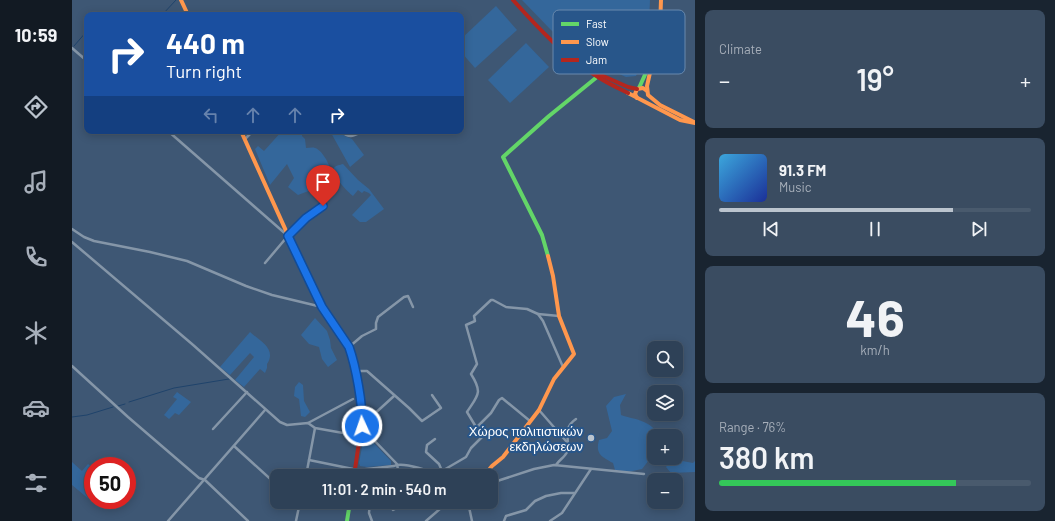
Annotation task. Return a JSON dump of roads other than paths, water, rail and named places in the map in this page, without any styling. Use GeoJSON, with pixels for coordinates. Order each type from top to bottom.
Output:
{"type":"FeatureCollection","features":[{"type":"Feature","properties":{"kind":"street"},"geometry":{"type":"LineString","coordinates":[[181,0],[187,12]]}},
{"type":"Feature","properties":{"kind":"street"},"geometry":{"type":"LineString","coordinates":[[513,0],[540,30],[553,42]]}},
{"type":"Feature","properties":{"kind":"street"},"geometry":{"type":"LineString","coordinates":[[661,0],[661,10]]}},
{"type":"Feature","properties":{"kind":"street"},"geometry":{"type":"LineString","coordinates":[[72,48],[84,58]]}},
{"type":"Feature","properties":{"kind":"street"},"geometry":{"type":"LineString","coordinates":[[594,74],[674,118],[695,123]]}},
{"type":"Feature","properties":{"kind":"street"},"geometry":{"type":"LineString","coordinates":[[598,74],[628,87],[638,89],[644,88],[660,105],[695,123]]}},
{"type":"Feature","properties":{"kind":"street"},"geometry":{"type":"LineString","coordinates":[[639,99],[635,94],[646,74]]}},
{"type":"Feature","properties":{"kind":"street"},"geometry":{"type":"LineString","coordinates":[[639,99],[645,99],[648,93],[650,74]]}},
{"type":"Feature","properties":{"kind":"street"},"geometry":{"type":"LineString","coordinates":[[490,469],[503,457],[539,410],[554,380],[574,354],[559,316],[553,276],[542,235],[503,157],[549,116],[597,77]]}},
{"type":"Feature","properties":{"kind":"street"},"geometry":{"type":"LineString","coordinates":[[171,134],[288,236]]}},
{"type":"Feature","properties":{"kind":"street"},"geometry":{"type":"LineString","coordinates":[[242,134],[322,307],[349,347],[356,371],[362,422],[355,469]]}},
{"type":"Feature","properties":{"kind":"street"},"geometry":{"type":"LineString","coordinates":[[245,140],[250,134]]}},
{"type":"Feature","properties":{"kind":"street"},"geometry":{"type":"LineString","coordinates":[[345,134],[353,136],[359,134]]}},
{"type":"Feature","properties":{"kind":"street"},"geometry":{"type":"LineString","coordinates":[[264,263],[306,218],[323,206]]}},
{"type":"Feature","properties":{"kind":"street"},"geometry":{"type":"LineString","coordinates":[[72,229],[94,242],[150,252],[187,261],[246,286],[272,295],[322,307]]}},
{"type":"Feature","properties":{"kind":"street"},"geometry":{"type":"LineString","coordinates":[[72,242],[283,424],[308,423],[353,399]]}},
{"type":"Feature","properties":{"kind":"street"},"geometry":{"type":"LineString","coordinates":[[349,347],[362,336],[376,329],[378,317],[404,297],[408,296],[412,307]]}},
{"type":"Feature","properties":{"kind":"street"},"geometry":{"type":"LineString","coordinates":[[445,469],[466,457],[471,448],[482,436],[467,412],[479,394],[479,388],[471,374],[477,364],[466,325],[475,321],[474,316],[492,300],[506,307],[527,309],[538,314],[559,316]]}},
{"type":"Feature","properties":{"kind":"street"},"geometry":{"type":"LineString","coordinates":[[538,314],[563,367]]}},
{"type":"Feature","properties":{"kind":"street"},"geometry":{"type":"LineString","coordinates":[[72,366],[128,417],[199,478],[205,480],[248,521]]}},
{"type":"Feature","properties":{"kind":"street"},"geometry":{"type":"LineString","coordinates":[[356,371],[367,371],[422,421],[441,408],[432,395]]}},
{"type":"Feature","properties":{"kind":"street"},"geometry":{"type":"LineString","coordinates":[[214,429],[247,392]]}},
{"type":"Feature","properties":{"kind":"street"},"geometry":{"type":"LineString","coordinates":[[362,422],[371,417],[394,396]]}},
{"type":"Feature","properties":{"kind":"street"},"geometry":{"type":"LineString","coordinates":[[477,427],[491,412],[498,400],[502,398],[530,421]]}},
{"type":"Feature","properties":{"kind":"street"},"geometry":{"type":"LineString","coordinates":[[168,521],[265,410]]}},
{"type":"Feature","properties":{"kind":"street"},"geometry":{"type":"LineString","coordinates":[[539,410],[567,442]]}},
{"type":"Feature","properties":{"kind":"street"},"geometry":{"type":"LineString","coordinates":[[556,465],[566,453],[569,427],[576,419]]}},
{"type":"Feature","properties":{"kind":"street"},"geometry":{"type":"LineString","coordinates":[[308,423],[315,428],[360,436]]}},
{"type":"Feature","properties":{"kind":"street"},"geometry":{"type":"LineString","coordinates":[[307,469],[315,428]]}},
{"type":"Feature","properties":{"kind":"street"},"geometry":{"type":"LineString","coordinates":[[361,430],[370,436],[397,464],[398,469]]}},
{"type":"Feature","properties":{"kind":"street"},"geometry":{"type":"LineString","coordinates":[[435,439],[427,444],[426,452],[441,469]]}},
{"type":"Feature","properties":{"kind":"street"},"geometry":{"type":"LineString","coordinates":[[234,446],[270,479]]}},
{"type":"Feature","properties":{"kind":"street"},"geometry":{"type":"LineString","coordinates":[[309,460],[350,469]]}},
{"type":"Feature","properties":{"kind":"street"},"geometry":{"type":"LineString","coordinates":[[372,469],[397,464],[420,469]]}},
{"type":"Feature","properties":{"kind":"street"},"geometry":{"type":"LineString","coordinates":[[498,481],[534,469],[556,465],[644,474]]}},
{"type":"Feature","properties":{"kind":"street"},"geometry":{"type":"LineString","coordinates":[[550,521],[562,513],[591,469]]}},
{"type":"Feature","properties":{"kind":"street"},"geometry":{"type":"LineString","coordinates":[[504,521],[506,516],[526,510],[541,498],[561,493],[574,493]]}},
{"type":"Feature","properties":{"kind":"street"},"geometry":{"type":"LineString","coordinates":[[296,521],[298,509]]}},
{"type":"Feature","properties":{"kind":"street"},"geometry":{"type":"LineString","coordinates":[[347,521],[349,509]]}},
{"type":"Feature","properties":{"kind":"street"},"geometry":{"type":"LineString","coordinates":[[369,509],[369,513],[372,521]]}},
{"type":"Feature","properties":{"kind":"street"},"geometry":{"type":"LineString","coordinates":[[426,521],[439,509]]}},
{"type":"Feature","properties":{"kind":"street"},"geometry":{"type":"LineString","coordinates":[[469,509],[472,521]]}},
{"type":"Feature","properties":{"kind":"waterway"},"geometry":{"type":"LineString","coordinates":[[165,12],[176,0]]}},
{"type":"Feature","properties":{"kind":"waterway"},"geometry":{"type":"LineString","coordinates":[[74,46],[84,34]]}},
{"type":"Feature","properties":{"kind":"waterway"},"geometry":{"type":"LineString","coordinates":[[129,402],[174,388],[229,379]]}},
{"type":"Feature","properties":{"kind":"waterway"},"geometry":{"type":"LineString","coordinates":[[118,406],[125,404]]}},
{"type":"Feature","properties":{"kind":"waterway"},"geometry":{"type":"LineString","coordinates":[[72,417],[87,415],[113,407]]}},
{"type":"Feature","properties":{"kind":"place","name":"Χώρος πολιτιστικών εκδηλώσεων"},"geometry":{"type":"Point","coordinates":[591,438]}}]}
